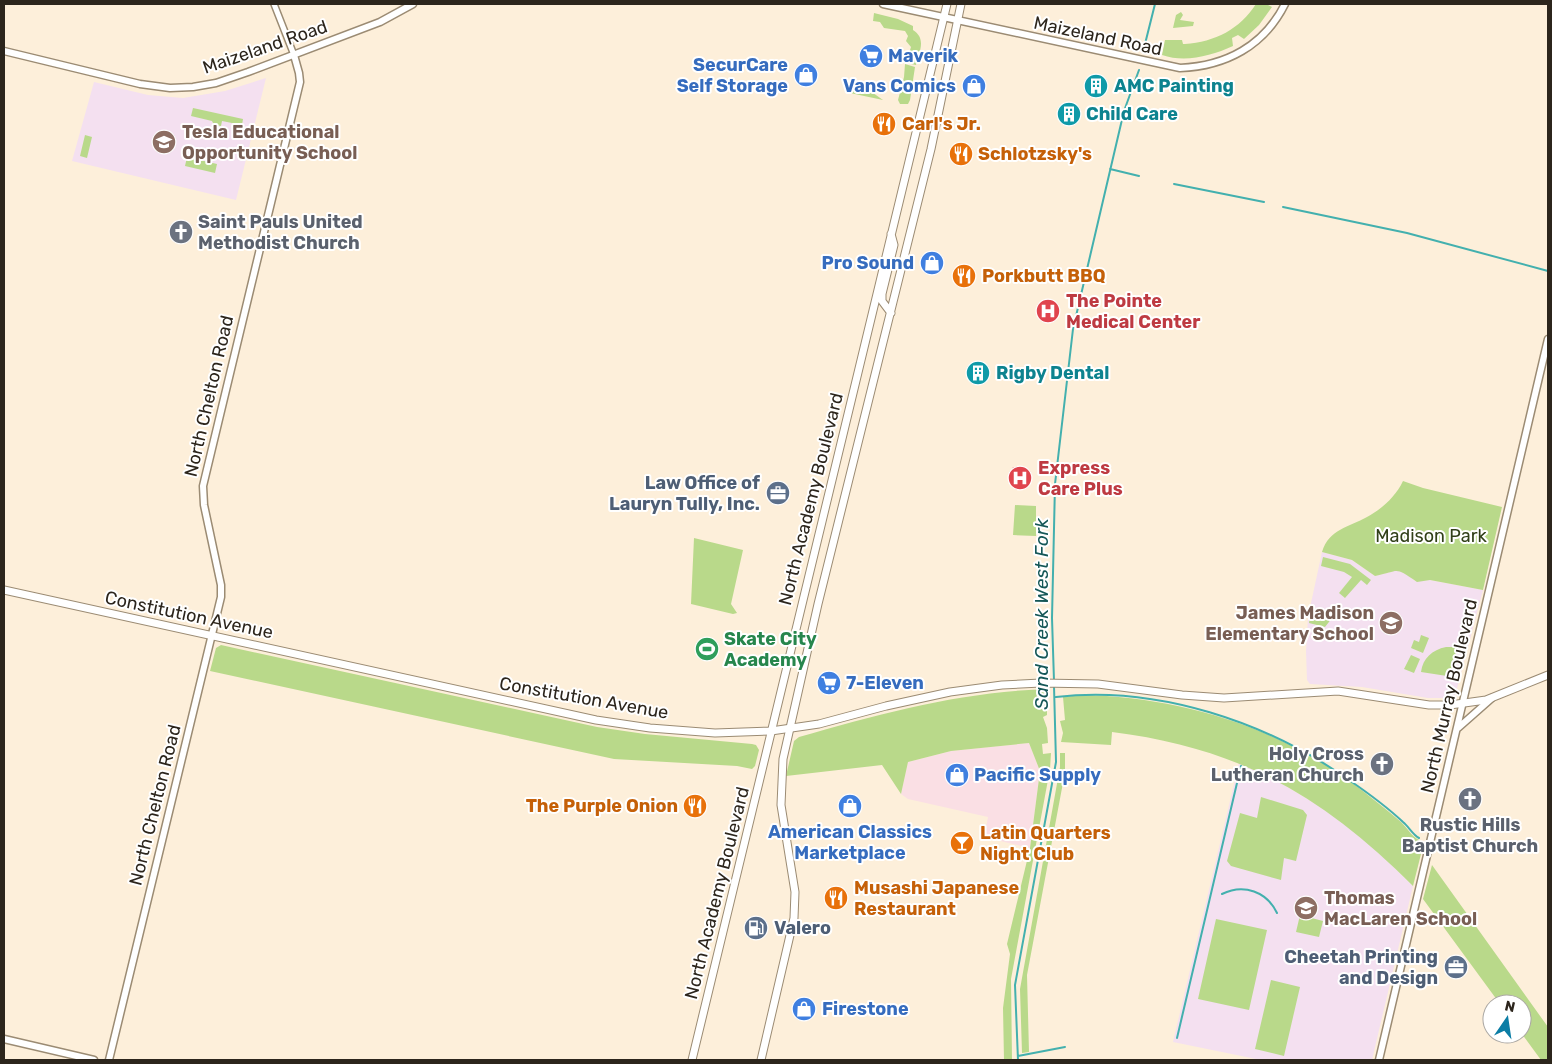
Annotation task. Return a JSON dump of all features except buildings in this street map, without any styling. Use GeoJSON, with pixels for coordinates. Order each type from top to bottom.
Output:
{"type":"FeatureCollection","features":[{"type":"Feature","properties":{"kind":"main road","name":"Maizeland Road"},"geometry":{"type":"LineString","coordinates":[[4,51],[140,84],[174,88],[216,83],[380,22],[413,4]]}},
{"type":"Feature","properties":{"kind":"main road","name":"Maizeland Road"},"geometry":{"type":"LineString","coordinates":[[883,4],[1157,65],[1185,68],[1210,65],[1241,53],[1267,32],[1285,4]]}},
{"type":"Feature","properties":{"kind":"main road","name":"North Academy Boulevard"},"geometry":{"type":"LineString","coordinates":[[692,1060],[947,4]]}},
{"type":"Feature","properties":{"kind":"main road","name":"North Academy Boulevard"},"geometry":{"type":"LineString","coordinates":[[761,1060],[794,918],[795,892],[781,788],[783,759],[931,149],[961,4]]}},
{"type":"Feature","properties":{"kind":"main road","name":"North Chelton Road"},"geometry":{"type":"LineString","coordinates":[[109,1060],[221,597],[221,585],[204,505],[204,479],[300,82],[300,73],[294,54]]}},
{"type":"Feature","properties":{"kind":"main road"},"geometry":{"type":"LineString","coordinates":[[891,233],[894,245],[882,294],[882,300],[891,313]]}},
{"type":"Feature","properties":{"kind":"main road","name":"North Murray Boulevard"},"geometry":{"type":"LineString","coordinates":[[1379,1060],[1548,339]]}},
{"type":"Feature","properties":{"kind":"main road","name":"Constitution Avenue"},"geometry":{"type":"LineString","coordinates":[[4,590],[617,723],[716,733],[789,729],[819,724],[934,695],[977,688],[1041,683],[1065,682],[1116,686],[1195,696],[1241,697],[1303,691],[1338,691],[1429,704],[1463,704],[1492,698],[1548,675]]}},
{"type":"Feature","properties":{"kind":"main road"},"geometry":{"type":"LineString","coordinates":[[1457,729],[1492,698]]}},
{"type":"Feature","properties":{"kind":"main road"},"geometry":{"type":"LineString","coordinates":[[4,1039],[94,1060]]}},
{"type":"Feature","properties":{"kind":"street","name":"North Chelton Road"},"geometry":{"type":"LineString","coordinates":[[274,4],[294,54]]}},
{"type":"Feature","properties":{"kind":"shaded area","name":"Tesla Educational Opportunity School"},"geometry":{"type":"Polygon","coordinates":[[[266,78],[236,200],[72,161],[94,82],[148,95],[183,98],[225,91],[266,78]]]}},
{"type":"Feature","properties":{"kind":"shaded area","name":"James Madison Elementary School"},"geometry":{"type":"Polygon","coordinates":[[[1322,552],[1352,560],[1375,576],[1397,570],[1406,573],[1415,581],[1430,580],[1483,590],[1455,696],[1449,698],[1428,698],[1362,687],[1310,684],[1307,680],[1306,651],[1308,617],[1322,552]]]}},
{"type":"Feature","properties":{"kind":"shaded area"},"geometry":{"type":"Polygon","coordinates":[[[1029,743],[1040,771],[1030,848],[984,837],[988,817],[908,799],[901,794],[908,762],[951,751],[1029,743]]]}},
{"type":"Feature","properties":{"kind":"shaded area","name":"Thomas MacLaren School"},"geometry":{"type":"Polygon","coordinates":[[[1239,763],[1279,782],[1326,810],[1370,844],[1413,886],[1372,1060],[1261,1060],[1173,1042],[1239,763]]]}},
{"type":"Feature","properties":{"kind":"green space"},"geometry":{"type":"Polygon","coordinates":[[[1256,4],[1266,4],[1272,7],[1259,25],[1244,39],[1238,35],[1232,38],[1233,46],[1216,53],[1198,57],[1180,58],[1162,55],[1165,40],[1182,40],[1183,44],[1185,44],[1216,37],[1226,33],[1242,21],[1256,4]]]}},
{"type":"Feature","properties":{"kind":"green space"},"geometry":{"type":"Polygon","coordinates":[[[1181,12],[1183,15],[1180,20],[1194,22],[1193,26],[1173,28],[1176,15],[1181,12]]]}},
{"type":"Feature","properties":{"kind":"green space"},"geometry":{"type":"Polygon","coordinates":[[[874,13],[898,19],[913,26],[913,30],[920,37],[921,42],[916,65],[906,63],[911,47],[906,41],[908,36],[905,31],[884,28],[880,22],[873,21],[874,13]]]}},
{"type":"Feature","properties":{"kind":"green space"},"geometry":{"type":"Polygon","coordinates":[[[905,64],[915,67],[910,100],[908,104],[900,104],[898,100],[905,64]]]}},
{"type":"Feature","properties":{"kind":"green space"},"geometry":{"type":"Polygon","coordinates":[[[849,85],[866,88],[883,100],[850,93],[847,89],[849,85]]]}},
{"type":"Feature","properties":{"kind":"green space"},"geometry":{"type":"Polygon","coordinates":[[[193,108],[243,119],[242,125],[222,121],[221,126],[214,125],[212,121],[191,116],[193,108]]]}},
{"type":"Feature","properties":{"kind":"green space"},"geometry":{"type":"Polygon","coordinates":[[[85,135],[92,137],[87,158],[80,156],[85,135]]]}},
{"type":"Feature","properties":{"kind":"green space"},"geometry":{"type":"Polygon","coordinates":[[[187,157],[217,164],[215,173],[185,166],[187,157]]]}},
{"type":"Feature","properties":{"kind":"green space","name":"Madison Park"},"geometry":{"type":"Polygon","coordinates":[[[1403,481],[1423,488],[1502,507],[1483,590],[1430,580],[1417,582],[1397,571],[1375,576],[1352,560],[1322,552],[1329,538],[1378,510],[1397,492],[1403,481]]]}},
{"type":"Feature","properties":{"kind":"green space"},"geometry":{"type":"Polygon","coordinates":[[[1015,505],[1036,506],[1036,536],[1013,535],[1015,505]]]}},
{"type":"Feature","properties":{"kind":"green space"},"geometry":{"type":"Polygon","coordinates":[[[694,538],[743,550],[731,604],[737,613],[733,614],[691,604],[694,538]]]}},
{"type":"Feature","properties":{"kind":"green space"},"geometry":{"type":"Polygon","coordinates":[[[1323,557],[1350,564],[1371,580],[1367,585],[1361,580],[1345,598],[1339,593],[1352,577],[1344,572],[1321,566],[1323,557]]]}},
{"type":"Feature","properties":{"kind":"green space"},"geometry":{"type":"Polygon","coordinates":[[[1311,607],[1336,613],[1325,627],[1309,623],[1311,607]]]}},
{"type":"Feature","properties":{"kind":"green space"},"geometry":{"type":"Polygon","coordinates":[[[1421,635],[1429,638],[1423,653],[1411,648],[1414,640],[1419,642],[1421,635]]]}},
{"type":"Feature","properties":{"kind":"green space"},"geometry":{"type":"Polygon","coordinates":[[[221,645],[597,727],[645,734],[752,744],[756,745],[759,750],[755,766],[752,769],[737,766],[614,759],[210,671],[216,648],[221,645]]]}},
{"type":"Feature","properties":{"kind":"green space"},"geometry":{"type":"Polygon","coordinates":[[[1446,647],[1457,647],[1451,673],[1447,676],[1421,672],[1429,655],[1436,650],[1446,647]]]}},
{"type":"Feature","properties":{"kind":"green space"},"geometry":{"type":"Polygon","coordinates":[[[1411,655],[1420,659],[1414,673],[1404,669],[1411,655]]]}},
{"type":"Feature","properties":{"kind":"green space"},"geometry":{"type":"Polygon","coordinates":[[[1050,689],[1047,700],[1047,715],[1043,717],[1047,728],[1048,743],[1042,744],[1043,754],[1051,753],[1050,769],[1011,979],[1012,1060],[1004,1060],[1003,1008],[1010,954],[1007,944],[1030,848],[1040,771],[1029,743],[951,751],[908,762],[901,794],[882,765],[786,776],[794,741],[799,737],[923,705],[986,694],[1050,689]]]}},
{"type":"Feature","properties":{"kind":"green space"},"geometry":{"type":"Polygon","coordinates":[[[1082,695],[1153,701],[1188,708],[1257,730],[1321,762],[1351,782],[1401,822],[1420,841],[1424,842],[1413,886],[1346,826],[1312,802],[1277,781],[1240,764],[1200,750],[1112,732],[1111,745],[1061,742],[1063,733],[1060,721],[1065,720],[1063,697],[1082,695]]]}},
{"type":"Feature","properties":{"kind":"green space"},"geometry":{"type":"Polygon","coordinates":[[[1060,753],[1065,753],[1065,772],[1027,975],[1029,1052],[1022,1053],[1020,989],[1060,767],[1060,753]]]}},
{"type":"Feature","properties":{"kind":"green space"},"geometry":{"type":"Polygon","coordinates":[[[1261,797],[1303,810],[1307,815],[1296,861],[1284,858],[1281,880],[1231,866],[1227,861],[1240,813],[1257,818],[1261,797]]]}},
{"type":"Feature","properties":{"kind":"green space"},"geometry":{"type":"Polygon","coordinates":[[[1432,865],[1524,994],[1493,994],[1423,899],[1432,865]]]}},
{"type":"Feature","properties":{"kind":"green space"},"geometry":{"type":"Polygon","coordinates":[[[1300,915],[1323,921],[1319,937],[1296,932],[1300,915]]]}},
{"type":"Feature","properties":{"kind":"green space"},"geometry":{"type":"Polygon","coordinates":[[[1216,919],[1267,930],[1249,1010],[1198,999],[1216,919]]]}},
{"type":"Feature","properties":{"kind":"green space"},"geometry":{"type":"Polygon","coordinates":[[[1271,980],[1300,987],[1284,1056],[1255,1049],[1271,980]]]}},
{"type":"Feature","properties":{"kind":"green space"},"geometry":{"type":"Polygon","coordinates":[[[1532,1005],[1548,1027],[1548,1060],[1541,1060],[1529,1044],[1532,1044],[1532,1005]]]}},
{"type":"Feature","properties":{"kind":"waterway","name":"Sand Creek West Fork"},"geometry":{"type":"LineString","coordinates":[[1143,52],[1155,4]]}},
{"type":"Feature","properties":{"kind":"waterway","name":"Sand Creek West Fork"},"geometry":{"type":"LineString","coordinates":[[1054,681],[1052,618],[1055,484],[1073,329],[1124,111],[1139,70]]}},
{"type":"Feature","properties":{"kind":"waterway","name":"Sand Creek West Fork"},"geometry":{"type":"LineString","coordinates":[[1110,169],[1139,176]]}},
{"type":"Feature","properties":{"kind":"waterway","name":"Sand Creek West Fork"},"geometry":{"type":"LineString","coordinates":[[1174,184],[1264,202]]}},
{"type":"Feature","properties":{"kind":"waterway"},"geometry":{"type":"LineString","coordinates":[[1283,207],[1407,233],[1548,271]]}},
{"type":"Feature","properties":{"kind":"waterway","name":"Sand Creek West Fork"},"geometry":{"type":"LineString","coordinates":[[1018,1060],[1015,985],[1056,762],[1054,686]]}},
{"type":"Feature","properties":{"kind":"waterway"},"geometry":{"type":"LineString","coordinates":[[1056,697],[1094,695],[1133,697],[1210,712],[1247,725],[1317,759],[1349,780],[1390,811],[1419,838]]}},
{"type":"Feature","properties":{"kind":"waterway"},"geometry":{"type":"LineString","coordinates":[[1177,1038],[1241,766]]}},
{"type":"Feature","properties":{"kind":"waterway"},"geometry":{"type":"LineString","coordinates":[[1222,894],[1238,889],[1254,891],[1267,900],[1277,913]]}},
{"type":"Feature","properties":{"kind":"waterway"},"geometry":{"type":"LineString","coordinates":[[1018,1056],[1065,1047]]}},
{"type":"Feature","properties":{"kind":"place","name":"Maverik"},"geometry":{"type":"Point","coordinates":[871,56]}},
{"type":"Feature","properties":{"kind":"place","name":"SecurCare Self Storage"},"geometry":{"type":"Point","coordinates":[806,75]}},
{"type":"Feature","properties":{"kind":"place","name":"Vans Comics"},"geometry":{"type":"Point","coordinates":[974,86]}},
{"type":"Feature","properties":{"kind":"place","name":"AMC Painting"},"geometry":{"type":"Point","coordinates":[1096,86]}},
{"type":"Feature","properties":{"kind":"place","name":"Child Care"},"geometry":{"type":"Point","coordinates":[1069,114]}},
{"type":"Feature","properties":{"kind":"place","name":"Carl's Jr."},"geometry":{"type":"Point","coordinates":[884,124]}},
{"type":"Feature","properties":{"kind":"place","name":"Tesla Educational Opportunity School"},"geometry":{"type":"Point","coordinates":[164,142]}},
{"type":"Feature","properties":{"kind":"place","name":"Schlotzsky's"},"geometry":{"type":"Point","coordinates":[961,154]}},
{"type":"Feature","properties":{"kind":"place","name":"Saint Pauls United Methodist Church"},"geometry":{"type":"Point","coordinates":[181,232]}},
{"type":"Feature","properties":{"kind":"place","name":"Pro Sound"},"geometry":{"type":"Point","coordinates":[932,263]}},
{"type":"Feature","properties":{"kind":"place","name":"Porkbutt BBQ"},"geometry":{"type":"Point","coordinates":[964,276]}},
{"type":"Feature","properties":{"kind":"place","name":"The Pointe Medical Center"},"geometry":{"type":"Point","coordinates":[1048,311]}},
{"type":"Feature","properties":{"kind":"place","name":"Rigby Dental"},"geometry":{"type":"Point","coordinates":[978,373]}},
{"type":"Feature","properties":{"kind":"place","name":"Express Care Plus"},"geometry":{"type":"Point","coordinates":[1020,478]}},
{"type":"Feature","properties":{"kind":"place","name":"Law Office of Lauryn Tully, Inc."},"geometry":{"type":"Point","coordinates":[778,493]}},
{"type":"Feature","properties":{"kind":"place","name":"James Madison Elementary School"},"geometry":{"type":"Point","coordinates":[1391,623]}},
{"type":"Feature","properties":{"kind":"place","name":"Skate City Academy"},"geometry":{"type":"Point","coordinates":[707,649]}},
{"type":"Feature","properties":{"kind":"place","name":"7-Eleven"},"geometry":{"type":"Point","coordinates":[829,683]}},
{"type":"Feature","properties":{"kind":"place","name":"Holy Cross Lutheran Church"},"geometry":{"type":"Point","coordinates":[1382,764]}},
{"type":"Feature","properties":{"kind":"place","name":"Pacific Supply"},"geometry":{"type":"Point","coordinates":[957,775]}},
{"type":"Feature","properties":{"kind":"place","name":"Rustic Hills Baptist Church"},"geometry":{"type":"Point","coordinates":[1470,799]}},
{"type":"Feature","properties":{"kind":"place","name":"The Purple Onion"},"geometry":{"type":"Point","coordinates":[695,806]}},
{"type":"Feature","properties":{"kind":"place","name":"American Classics Marketplace"},"geometry":{"type":"Point","coordinates":[850,806]}},
{"type":"Feature","properties":{"kind":"place","name":"Latin Quarters Night Club"},"geometry":{"type":"Point","coordinates":[962,843]}},
{"type":"Feature","properties":{"kind":"place","name":"Musashi Japanese Restaurant"},"geometry":{"type":"Point","coordinates":[836,898]}},
{"type":"Feature","properties":{"kind":"place","name":"Thomas MacLaren School"},"geometry":{"type":"Point","coordinates":[1306,908]}},
{"type":"Feature","properties":{"kind":"place","name":"Valero"},"geometry":{"type":"Point","coordinates":[756,928]}},
{"type":"Feature","properties":{"kind":"place","name":"Cheetah Printing and Design"},"geometry":{"type":"Point","coordinates":[1456,967]}},
{"type":"Feature","properties":{"kind":"place","name":"Firestone"},"geometry":{"type":"Point","coordinates":[804,1009]}}]}
